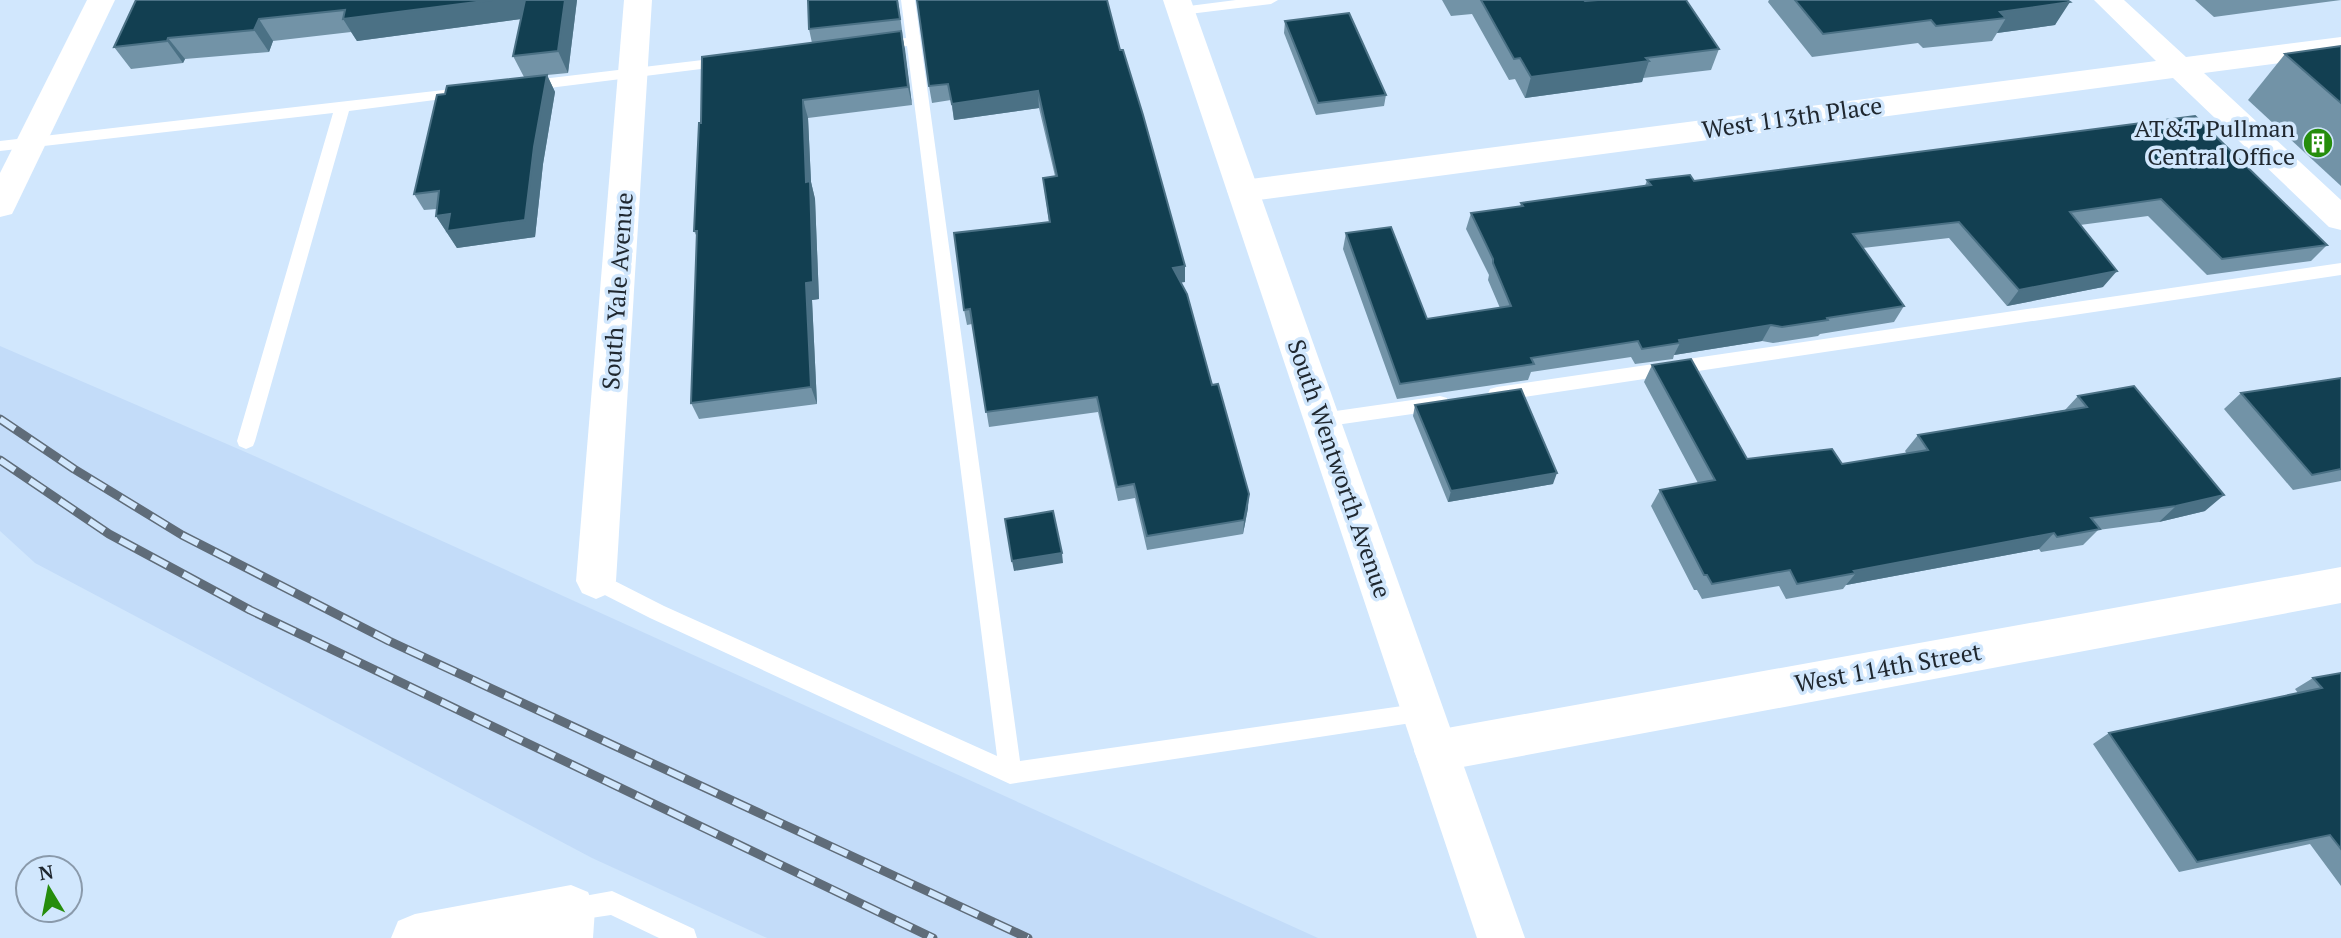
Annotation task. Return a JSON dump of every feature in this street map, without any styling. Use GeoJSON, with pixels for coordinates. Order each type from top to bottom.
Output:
{"type":"FeatureCollection","features":[{"type":"Feature","properties":{"kind":"street"},"geometry":{"type":"LineString","coordinates":[[0,206],[101,0]]}},
{"type":"Feature","properties":{"kind":"street","name":"South Yale Avenue"},"geometry":{"type":"LineString","coordinates":[[596,581],[638,0]]}},
{"type":"Feature","properties":{"kind":"street"},"geometry":{"type":"LineString","coordinates":[[2108,0],[2341,219]]}},
{"type":"Feature","properties":{"kind":"street","name":"South Wentworth Avenue"},"geometry":{"type":"LineString","coordinates":[[1179,5],[1501,938]]}},
{"type":"Feature","properties":{"kind":"street","name":"West 113th Place"},"geometry":{"type":"LineString","coordinates":[[1243,191],[2341,46]]}},
{"type":"Feature","properties":{"kind":"street","name":"West 114th Street"},"geometry":{"type":"LineString","coordinates":[[1429,732],[2341,585]]}},
{"type":"Feature","properties":{"kind":"street"},"geometry":{"type":"LineString","coordinates":[[415,938],[570,923]]}},
{"type":"Feature","properties":{"kind":"lane"},"geometry":{"type":"LineString","coordinates":[[908,0],[1010,773]]}},
{"type":"Feature","properties":{"kind":"lane"},"geometry":{"type":"LineString","coordinates":[[1179,5],[1271,0]]}},
{"type":"Feature","properties":{"kind":"lane"},"geometry":{"type":"LineString","coordinates":[[859,47],[914,41]]}},
{"type":"Feature","properties":{"kind":"lane"},"geometry":{"type":"LineString","coordinates":[[515,87],[750,60]]}},
{"type":"Feature","properties":{"kind":"lane"},"geometry":{"type":"LineString","coordinates":[[0,146],[475,92]]}},
{"type":"Feature","properties":{"kind":"lane"},"geometry":{"type":"LineString","coordinates":[[246,441],[342,107]]}},
{"type":"Feature","properties":{"kind":"lane"},"geometry":{"type":"LineString","coordinates":[[1322,420],[2341,269]]}},
{"type":"Feature","properties":{"kind":"lane"},"geometry":{"type":"LineString","coordinates":[[596,581],[657,612],[1010,773],[1429,732]]}},
{"type":"Feature","properties":{"kind":"lane"},"geometry":{"type":"LineString","coordinates":[[570,923],[612,903],[685,938]]}},
{"type":"Feature","properties":{"kind":"shaded area"},"geometry":{"type":"Polygon","coordinates":[[[0,346],[250,454],[1318,938],[767,938],[592,858],[35,563],[0,531],[0,346]]]}},
{"type":"Feature","properties":{"kind":"building"},"geometry":{"type":"Polygon","coordinates":[[[136,0],[492,0],[343,19],[345,10],[259,19],[254,30],[168,38],[167,41],[114,47],[136,0]]]}},
{"type":"Feature","properties":{"kind":"building"},"geometry":{"type":"Polygon","coordinates":[[[525,0],[565,0],[558,51],[513,56],[525,0]]]}},
{"type":"Feature","properties":{"kind":"building"},"geometry":{"type":"Polygon","coordinates":[[[808,0],[897,0],[900,19],[809,29],[808,0]]]}},
{"type":"Feature","properties":{"kind":"building"},"geometry":{"type":"Polygon","coordinates":[[[917,0],[1107,0],[1120,50],[1123,50],[1143,115],[1185,266],[1173,268],[1187,294],[1212,385],[1218,384],[1249,494],[1244,520],[1147,536],[1134,484],[1117,487],[1097,397],[986,412],[970,309],[964,310],[954,233],[1050,222],[1043,178],[1057,176],[1038,91],[952,104],[948,84],[929,86],[917,0]]]}},
{"type":"Feature","properties":{"kind":"building"},"geometry":{"type":"Polygon","coordinates":[[[1481,0],[1686,0],[1719,49],[1531,77],[1520,58],[1514,59],[1481,0]]]}},
{"type":"Feature","properties":{"kind":"building"},"geometry":{"type":"Polygon","coordinates":[[[1795,0],[2070,2],[2000,12],[2006,18],[1936,26],[1931,20],[1823,34],[1795,0]]]}},
{"type":"Feature","properties":{"kind":"building"},"geometry":{"type":"Polygon","coordinates":[[[1349,13],[1386,95],[1318,103],[1285,21],[1349,13]]]}},
{"type":"Feature","properties":{"kind":"building"},"geometry":{"type":"Polygon","coordinates":[[[901,31],[908,87],[803,100],[806,182],[810,181],[813,282],[806,283],[811,387],[691,403],[697,231],[694,231],[702,57],[901,31]]]}},
{"type":"Feature","properties":{"kind":"building"},"geometry":{"type":"Polygon","coordinates":[[[2341,46],[2341,103],[2285,54],[2341,46]]]}},
{"type":"Feature","properties":{"kind":"building"},"geometry":{"type":"Polygon","coordinates":[[[547,75],[525,220],[447,231],[450,214],[436,216],[439,191],[414,194],[437,95],[445,94],[447,86],[547,75]]]}},
{"type":"Feature","properties":{"kind":"building"},"geometry":{"type":"Polygon","coordinates":[[[2195,116],[2327,245],[2222,259],[2161,199],[2070,212],[2117,271],[2019,290],[1959,222],[1853,234],[1904,306],[1782,327],[1771,325],[1679,340],[1680,343],[1642,349],[1638,341],[1531,358],[1534,364],[1400,384],[1346,233],[1391,227],[1427,319],[1511,306],[1471,213],[1523,206],[1521,203],[1651,185],[1647,180],[1690,175],[1694,181],[2195,116]]]}},
{"type":"Feature","properties":{"kind":"building"},"geometry":{"type":"Polygon","coordinates":[[[1691,359],[1747,459],[1832,449],[1842,464],[1928,450],[1918,435],[2087,407],[2078,396],[2134,386],[2224,495],[2176,506],[2091,518],[2100,529],[2057,537],[2054,533],[1797,584],[1790,570],[1712,584],[1707,575],[1704,575],[1660,490],[1715,480],[1652,365],[1691,359]]]}},
{"type":"Feature","properties":{"kind":"building"},"geometry":{"type":"Polygon","coordinates":[[[2341,378],[2341,469],[2312,475],[2241,393],[2341,378]]]}},
{"type":"Feature","properties":{"kind":"building"},"geometry":{"type":"Polygon","coordinates":[[[1521,389],[1557,473],[1451,491],[1415,405],[1521,389]]]}},
{"type":"Feature","properties":{"kind":"building"},"geometry":{"type":"Polygon","coordinates":[[[1053,511],[1062,553],[1012,561],[1005,519],[1053,511]]]}},
{"type":"Feature","properties":{"kind":"building"},"geometry":{"type":"Polygon","coordinates":[[[2341,673],[2341,849],[2330,835],[2197,862],[2109,733],[2322,688],[2313,678],[2341,673]]]}},
{"type":"Feature","properties":{"kind":"railway"},"geometry":{"type":"LineString","coordinates":[[0,419],[74,469],[182,535],[389,641],[1028,938]]}},
{"type":"Feature","properties":{"kind":"railway"},"geometry":{"type":"LineString","coordinates":[[0,460],[109,534],[250,610],[933,938]]}},
{"type":"Feature","properties":{"kind":"place","name":"AT&T Pullman Central Office"},"geometry":{"type":"Point","coordinates":[2318,143]}}]}
